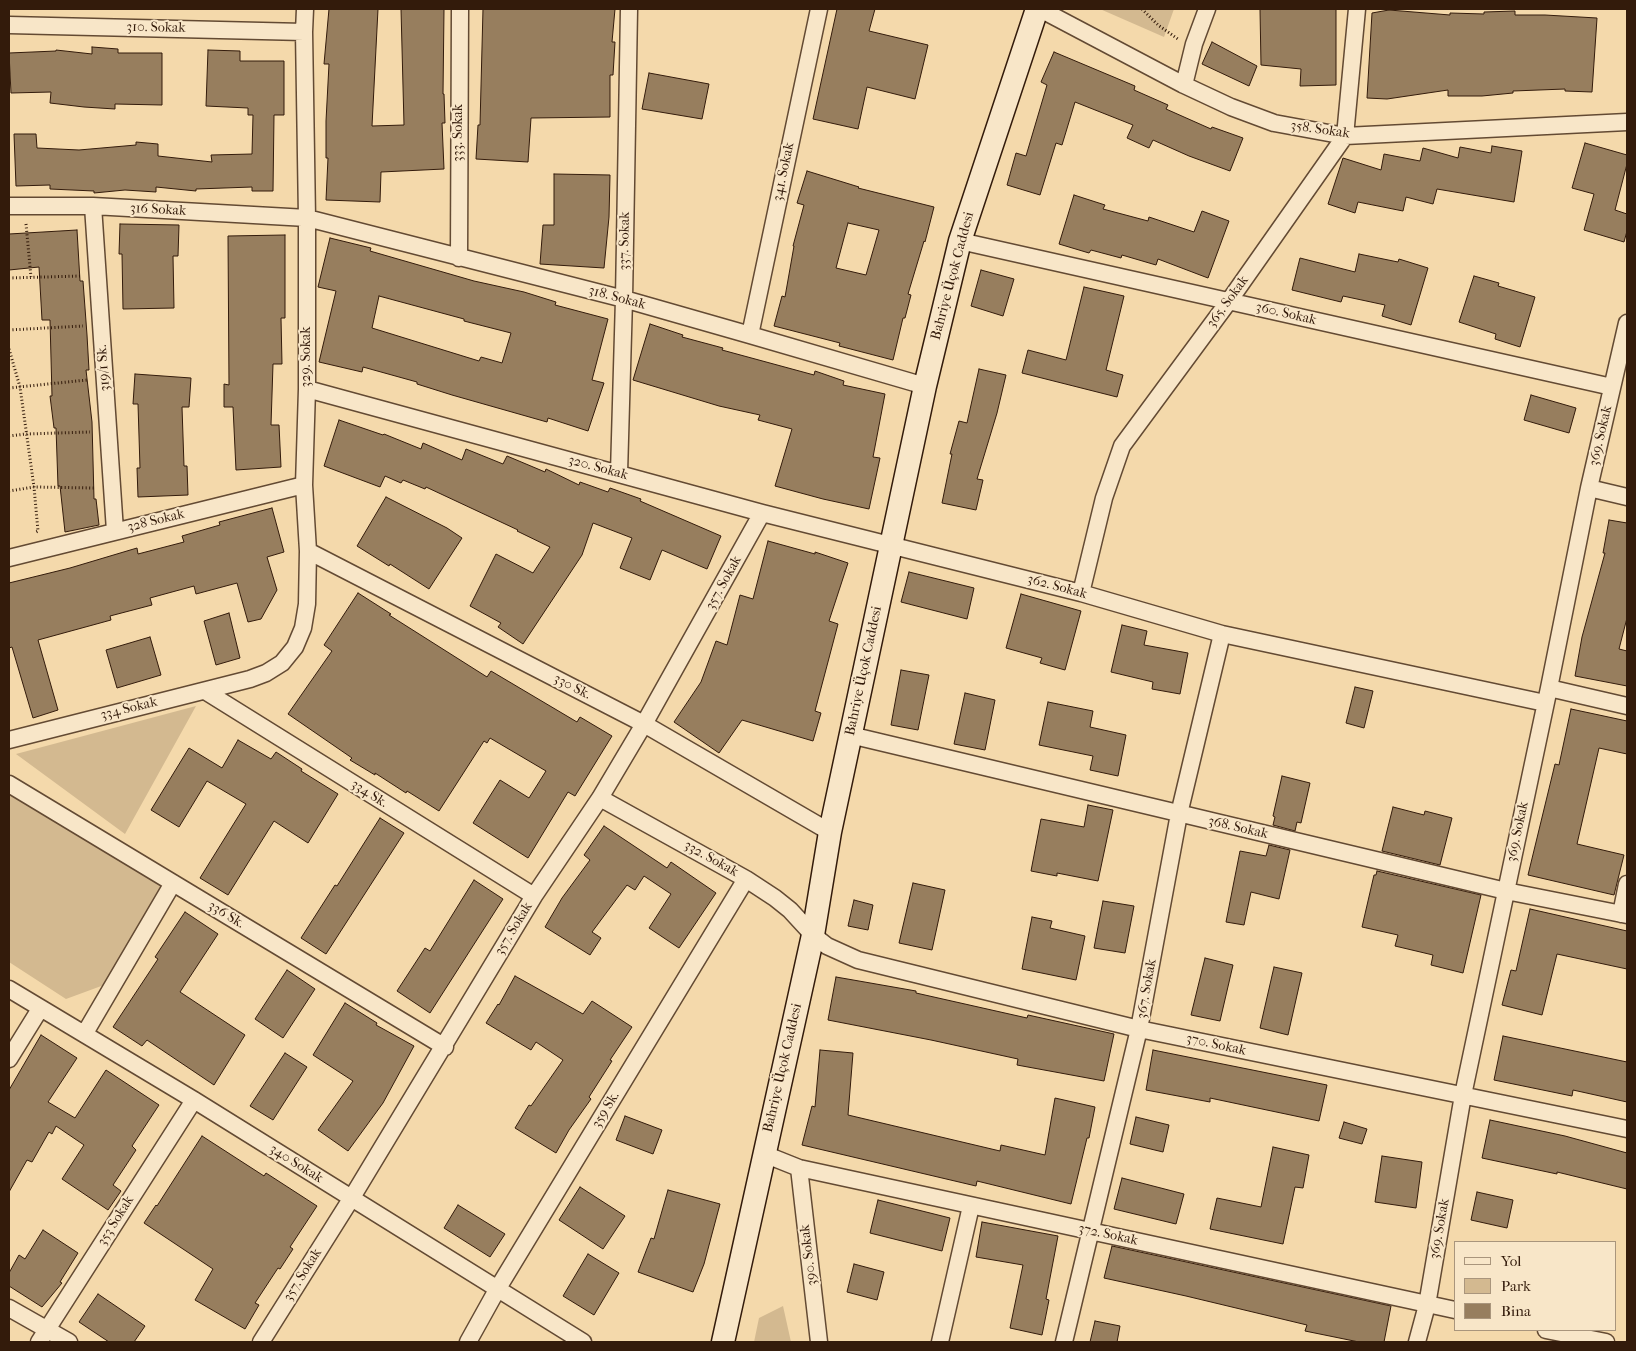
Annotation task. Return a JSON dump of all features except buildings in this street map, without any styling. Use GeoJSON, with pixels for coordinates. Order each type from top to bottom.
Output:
{"type":"FeatureCollection","features":[{"type":"Feature","properties":{"kind":"street","name":"329. Sokak"},"geometry":{"type":"LineString","coordinates":[[250,679],[266,673],[282,663],[295,647],[302,628],[307,604],[308,551],[304,485],[307,388],[305,9]]}},
{"type":"Feature","properties":{"kind":"street","name":"333. Sokak"},"geometry":{"type":"LineString","coordinates":[[459,258],[460,9]]}},
{"type":"Feature","properties":{"kind":"street","name":"337. Sokak"},"geometry":{"type":"LineString","coordinates":[[619,473],[629,9]]}},
{"type":"Feature","properties":{"kind":"street","name":"341. Sokak"},"geometry":{"type":"LineString","coordinates":[[750,334],[819,9]]}},
{"type":"Feature","properties":{"kind":"street","name":"358. Sokak"},"geometry":{"type":"LineString","coordinates":[[1039,9],[1184,85],[1231,107],[1274,123],[1344,136],[1627,122]]}},
{"type":"Feature","properties":{"kind":"street","name":"Bahriye Üçok Caddesi"},"geometry":{"type":"LineString","coordinates":[[722,1342],[813,935],[830,832],[925,386],[960,241],[1039,9]]}},
{"type":"Feature","properties":{"kind":"street"},"geometry":{"type":"LineString","coordinates":[[1184,85],[1194,44],[1207,9]]}},
{"type":"Feature","properties":{"kind":"street","name":"365. Sokak"},"geometry":{"type":"LineString","coordinates":[[1081,593],[1104,498],[1122,446],[1229,302],[1344,136],[1357,9]]}},
{"type":"Feature","properties":{"kind":"street","name":"310. Sokak"},"geometry":{"type":"LineString","coordinates":[[9,25],[304,32]]}},
{"type":"Feature","properties":{"kind":"street","name":"316 Sokak"},"geometry":{"type":"LineString","coordinates":[[16,206],[93,206],[307,218]]}},
{"type":"Feature","properties":{"kind":"street","name":"319/1 Sk."},"geometry":{"type":"LineString","coordinates":[[93,206],[115,531]]}},
{"type":"Feature","properties":{"kind":"street","name":"318. Sokak"},"geometry":{"type":"LineString","coordinates":[[307,218],[750,334],[925,386]]}},
{"type":"Feature","properties":{"kind":"street","name":"360. Sokak"},"geometry":{"type":"LineString","coordinates":[[960,241],[1612,387]]}},
{"type":"Feature","properties":{"kind":"street","name":"369. Sokak"},"geometry":{"type":"LineString","coordinates":[[1417,1342],[1427,1305],[1463,1095],[1589,488],[1627,323]]}},
{"type":"Feature","properties":{"kind":"street","name":"320. Sokak"},"geometry":{"type":"LineString","coordinates":[[307,388],[762,513],[890,544]]}},
{"type":"Feature","properties":{"kind":"street","name":"328 Sokak"},"geometry":{"type":"LineString","coordinates":[[16,556],[304,485]]}},
{"type":"Feature","properties":{"kind":"street"},"geometry":{"type":"LineString","coordinates":[[1589,488],[1627,497]]}},
{"type":"Feature","properties":{"kind":"street","name":"357. Sokak"},"geometry":{"type":"LineString","coordinates":[[261,1342],[351,1199],[534,896],[600,798],[644,724],[762,513]]}},
{"type":"Feature","properties":{"kind":"street","name":"362. Sokak"},"geometry":{"type":"LineString","coordinates":[[890,544],[1081,593],[1222,634],[1547,696],[1627,706]]}},
{"type":"Feature","properties":{"kind":"street","name":"330 Sk."},"geometry":{"type":"LineString","coordinates":[[308,551],[644,724],[830,832]]}},
{"type":"Feature","properties":{"kind":"street","name":"367. Sokak"},"geometry":{"type":"LineString","coordinates":[[1064,1342],[1139,1029],[1179,814],[1222,634]]}},
{"type":"Feature","properties":{"kind":"street","name":"334 Sokak"},"geometry":{"type":"LineString","coordinates":[[10,734],[205,691],[250,679]]}},
{"type":"Feature","properties":{"kind":"street","name":"334 Sk."},"geometry":{"type":"LineString","coordinates":[[205,691],[534,896]]}},
{"type":"Feature","properties":{"kind":"street","name":"368. Sokak"},"geometry":{"type":"LineString","coordinates":[[850,735],[1506,891],[1624,914]]}},
{"type":"Feature","properties":{"kind":"street","name":"336 Sk."},"geometry":{"type":"LineString","coordinates":[[9,784],[444,1047]]}},
{"type":"Feature","properties":{"kind":"street","name":"332. Sokak"},"geometry":{"type":"LineString","coordinates":[[600,798],[746,879],[790,910],[813,935]]}},
{"type":"Feature","properties":{"kind":"street","name":"359 Sk."},"geometry":{"type":"LineString","coordinates":[[468,1342],[498,1288],[746,879]]}},
{"type":"Feature","properties":{"kind":"street"},"geometry":{"type":"LineString","coordinates":[[85,1034],[173,883]]}},
{"type":"Feature","properties":{"kind":"street"},"geometry":{"type":"LineString","coordinates":[[1624,914],[1627,884]]}},
{"type":"Feature","properties":{"kind":"street","name":"370. Sokak"},"geometry":{"type":"LineString","coordinates":[[813,935],[827,946],[858,960],[1139,1029],[1627,1129]]}},
{"type":"Feature","properties":{"kind":"street","name":"340 Sokak"},"geometry":{"type":"LineString","coordinates":[[9,988],[40,1009],[194,1100],[582,1342]]}},
{"type":"Feature","properties":{"kind":"street"},"geometry":{"type":"LineString","coordinates":[[9,1059],[40,1009]]}},
{"type":"Feature","properties":{"kind":"street","name":"353 Sokak"},"geometry":{"type":"LineString","coordinates":[[43,1336],[194,1100]]}},
{"type":"Feature","properties":{"kind":"street","name":"372. Sokak"},"geometry":{"type":"LineString","coordinates":[[764,1154],[798,1168],[1454,1310]]}},
{"type":"Feature","properties":{"kind":"street","name":"390. Sokak"},"geometry":{"type":"LineString","coordinates":[[798,1168],[819,1342]]}},
{"type":"Feature","properties":{"kind":"street"},"geometry":{"type":"LineString","coordinates":[[940,1342],[971,1206]]}},
{"type":"Feature","properties":{"kind":"street"},"geometry":{"type":"LineString","coordinates":[[9,1308],[43,1336],[68,1342]]}},
{"type":"Feature","properties":{"kind":"street"},"geometry":{"type":"LineString","coordinates":[[1551,1331],[1606,1342]]}},
{"type":"Feature","properties":{"kind":"path"},"geometry":{"type":"LineString","coordinates":[[1142,9],[1175,38],[1194,44]]}},
{"type":"Feature","properties":{"kind":"path"},"geometry":{"type":"LineString","coordinates":[[16,206],[31,277]]}},
{"type":"Feature","properties":{"kind":"path"},"geometry":{"type":"LineString","coordinates":[[9,278],[98,275]]}},
{"type":"Feature","properties":{"kind":"path"},"geometry":{"type":"LineString","coordinates":[[9,330],[101,324]]}},
{"type":"Feature","properties":{"kind":"path"},"geometry":{"type":"LineString","coordinates":[[9,349],[20,387],[34,486],[38,531],[23,540],[16,556]]}},
{"type":"Feature","properties":{"kind":"path"},"geometry":{"type":"LineString","coordinates":[[9,388],[105,378]]}},
{"type":"Feature","properties":{"kind":"path"},"geometry":{"type":"LineString","coordinates":[[9,436],[108,431]]}},
{"type":"Feature","properties":{"kind":"path"},"geometry":{"type":"LineString","coordinates":[[9,491],[34,486],[112,488]]}},
{"type":"Feature","properties":{"kind":"green space"},"geometry":{"type":"Polygon","coordinates":[[[1100,9],[1174,9],[1164,37],[1100,9]]]}},
{"type":"Feature","properties":{"kind":"green space"},"geometry":{"type":"Polygon","coordinates":[[[196,706],[125,834],[16,754],[196,706]]]}},
{"type":"Feature","properties":{"kind":"green space"},"geometry":{"type":"Polygon","coordinates":[[[9,793],[163,883],[104,985],[66,999],[9,962],[9,793]]]}},
{"type":"Feature","properties":{"kind":"green space"},"geometry":{"type":"Polygon","coordinates":[[[783,1306],[791,1342],[754,1342],[759,1318],[783,1306]]]}}]}
